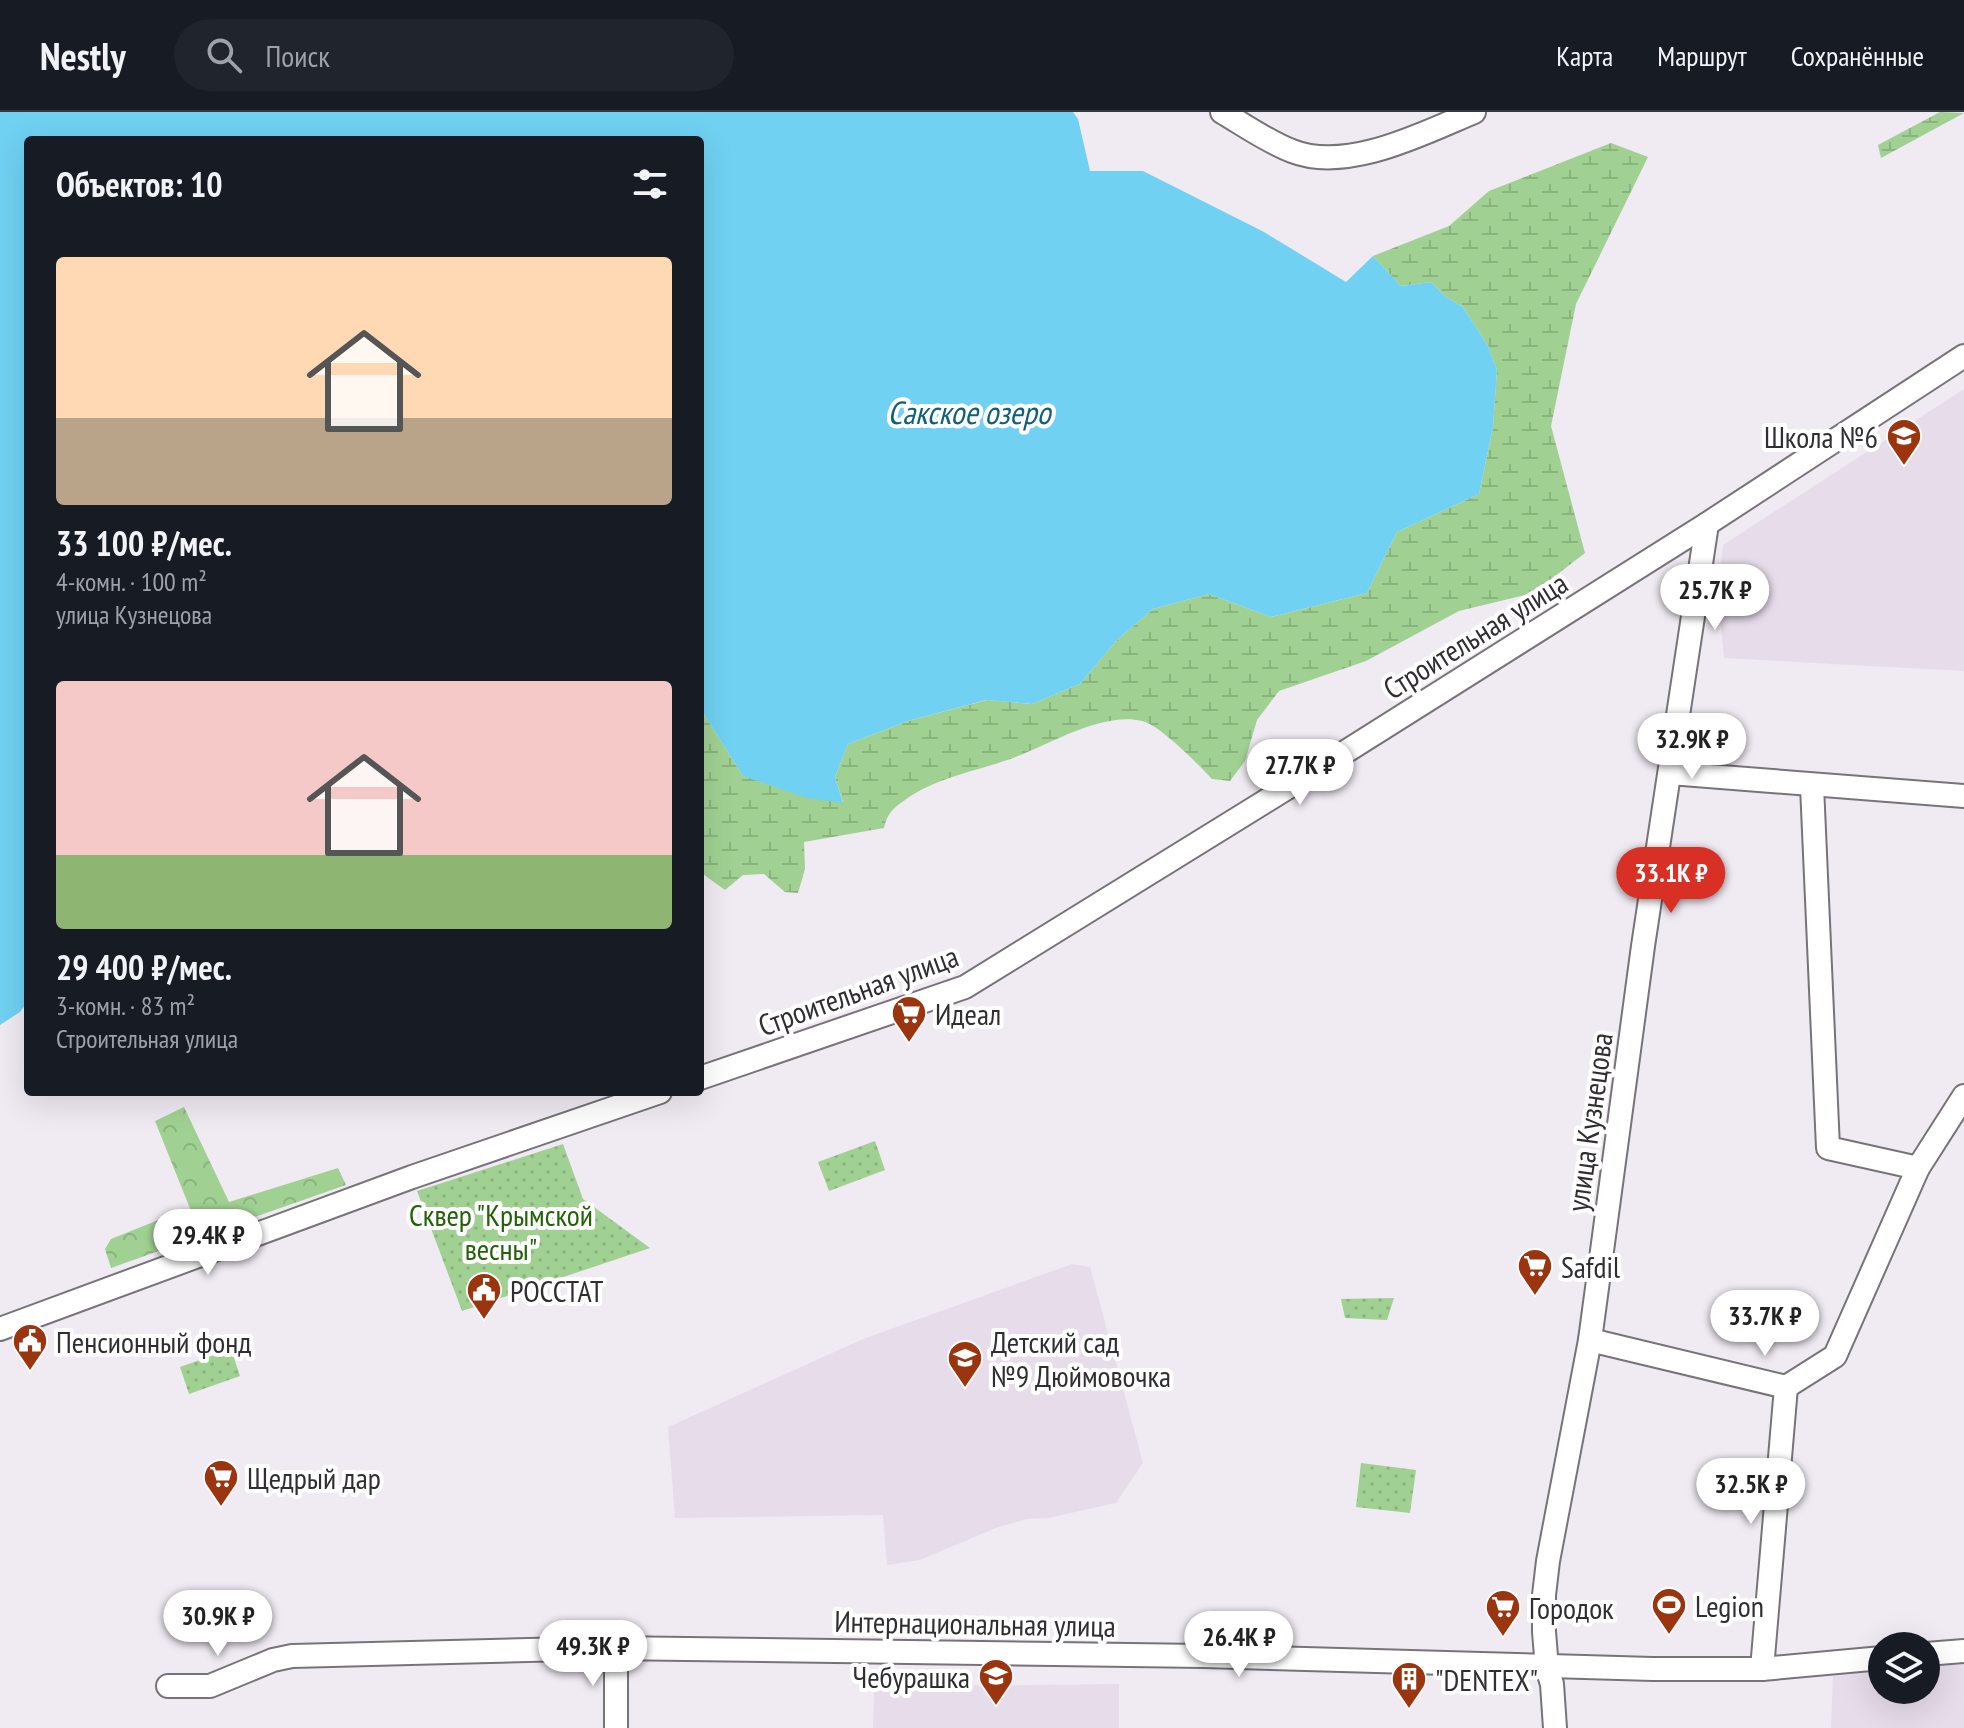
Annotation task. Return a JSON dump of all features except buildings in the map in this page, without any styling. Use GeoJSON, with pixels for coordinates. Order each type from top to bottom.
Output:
{"type":"FeatureCollection","features":[{"type":"Feature","properties":{"kind":"street"},"geometry":{"type":"LineString","coordinates":[[1222,112],[1291,151],[1321,159],[1390,147],[1474,112]]}},
{"type":"Feature","properties":{"kind":"street","name":"Строительная улица"},"geometry":{"type":"LineString","coordinates":[[704,1077],[965,987],[1356,746],[1707,524],[1964,356]]}},
{"type":"Feature","properties":{"kind":"street","name":"улица Кузнецова"},"geometry":{"type":"LineString","coordinates":[[1555,1728],[1552,1684],[1547,1668],[1544,1595],[1548,1561],[1590,1340],[1643,946],[1707,524]]}},
{"type":"Feature","properties":{"kind":"street"},"geometry":{"type":"LineString","coordinates":[[1670,773],[1964,796]]}},
{"type":"Feature","properties":{"kind":"street"},"geometry":{"type":"LineString","coordinates":[[1812,786],[1828,1148],[1918,1168]]}},
{"type":"Feature","properties":{"kind":"street"},"geometry":{"type":"LineString","coordinates":[[0,1329],[412,1177],[648,1096]]}},
{"type":"Feature","properties":{"kind":"street"},"geometry":{"type":"LineString","coordinates":[[1590,1340],[1786,1387],[1835,1356],[1918,1168],[1964,1096]]}},
{"type":"Feature","properties":{"kind":"street"},"geometry":{"type":"LineString","coordinates":[[1762,1669],[1786,1387]]}},
{"type":"Feature","properties":{"kind":"street"},"geometry":{"type":"LineString","coordinates":[[616,1649],[616,1728]]}},
{"type":"Feature","properties":{"kind":"street","name":"Интернациональная улица"},"geometry":{"type":"LineString","coordinates":[[168,1686],[210,1686],[273,1660],[292,1656],[616,1649],[1219,1656],[1547,1668],[1762,1669],[1868,1659]]}},
{"type":"Feature","properties":{"kind":"street"},"geometry":{"type":"LineString","coordinates":[[1940,1653],[1964,1651]]}},
{"type":"Feature","properties":{"kind":"shaded area","name":"Школа №6"},"geometry":{"type":"Polygon","coordinates":[[[1964,389],[1964,671],[1724,658],[1718,595],[1723,545],[1964,389]]]}},
{"type":"Feature","properties":{"kind":"shaded area"},"geometry":{"type":"Polygon","coordinates":[[[1072,1264],[1090,1267],[1143,1463],[1116,1503],[1048,1518],[1027,1519],[998,1527],[920,1560],[887,1565],[883,1515],[675,1518],[668,1427],[863,1339],[1072,1264]]]}},
{"type":"Feature","properties":{"kind":"shaded area"},"geometry":{"type":"Polygon","coordinates":[[[1964,1663],[1964,1728],[1831,1728],[1833,1676],[1868,1672],[1868,1704],[1940,1704],[1940,1666],[1964,1663]]]}},
{"type":"Feature","properties":{"kind":"shaded area","name":"Чебурашка"},"geometry":{"type":"Polygon","coordinates":[[[1119,1684],[1119,1728],[873,1728],[874,1687],[1119,1684]]]}},
{"type":"Feature","properties":{"kind":"green space"},"geometry":{"type":"Polygon","coordinates":[[[1940,112],[1964,113],[1881,158],[1878,145],[1940,112]]]}},
{"type":"Feature","properties":{"kind":"green space"},"geometry":{"type":"Polygon","coordinates":[[[1611,143],[1648,157],[1576,304],[1551,426],[1585,553],[1533,593],[1459,611],[1366,661],[1279,691],[1257,720],[1245,761],[1230,781],[1212,779],[1179,746],[1150,724],[1127,719],[1110,721],[917,792],[894,809],[884,828],[804,842],[805,869],[798,893],[785,892],[764,874],[743,875],[725,890],[704,875],[704,714],[743,776],[843,802],[835,777],[848,744],[908,721],[987,700],[1032,704],[1080,684],[1116,641],[1153,609],[1209,594],[1271,617],[1367,593],[1397,532],[1479,494],[1493,427],[1497,370],[1488,346],[1463,307],[1446,297],[1431,282],[1401,286],[1373,256],[1449,226],[1489,191],[1611,143]]]}},
{"type":"Feature","properties":{"kind":"green space"},"geometry":{"type":"Polygon","coordinates":[[[184,1107],[229,1202],[338,1168],[346,1185],[201,1236],[155,1121],[184,1107]]]}},
{"type":"Feature","properties":{"kind":"green space"},"geometry":{"type":"Polygon","coordinates":[[[875,1141],[885,1170],[829,1191],[818,1162],[875,1141]]]}},
{"type":"Feature","properties":{"kind":"green space","name":"Сквер \"Крымской весны\""},"geometry":{"type":"Polygon","coordinates":[[[563,1144],[583,1199],[650,1248],[462,1311],[417,1191],[563,1144]]]}},
{"type":"Feature","properties":{"kind":"green space"},"geometry":{"type":"Polygon","coordinates":[[[181,1211],[192,1239],[111,1268],[105,1249],[111,1239],[181,1211]]]}},
{"type":"Feature","properties":{"kind":"green space"},"geometry":{"type":"Polygon","coordinates":[[[1394,1298],[1387,1320],[1345,1318],[1341,1299],[1394,1298]]]}},
{"type":"Feature","properties":{"kind":"green space"},"geometry":{"type":"Polygon","coordinates":[[[231,1349],[240,1376],[189,1394],[180,1367],[231,1349]]]}},
{"type":"Feature","properties":{"kind":"green space"},"geometry":{"type":"Polygon","coordinates":[[[1361,1463],[1416,1470],[1410,1513],[1356,1507],[1361,1463]]]}},
{"type":"Feature","properties":{"kind":"water","name":"Сакское озеро"},"geometry":{"type":"Polygon","coordinates":[[[0,112],[1073,112],[1078,119],[1090,171],[1143,171],[1264,232],[1346,282],[1373,256],[1401,286],[1431,282],[1446,297],[1463,307],[1488,346],[1497,370],[1493,427],[1479,494],[1397,532],[1367,593],[1271,617],[1209,594],[1153,609],[1116,641],[1080,684],[1032,704],[986,700],[908,721],[848,744],[835,777],[843,803],[807,798],[743,776],[704,714],[704,136],[24,136],[24,1006],[0,1025],[0,112]]]}},
{"type":"Feature","properties":{"kind":"place","name":"Школа №6"},"geometry":{"type":"Point","coordinates":[1904,467]}},
{"type":"Feature","properties":{"kind":"place","name":"Идеал"},"geometry":{"type":"Point","coordinates":[909,1044]}},
{"type":"Feature","properties":{"kind":"place","name":"Safdil"},"geometry":{"type":"Point","coordinates":[1535,1297]}},
{"type":"Feature","properties":{"kind":"place","name":"РОССТАТ"},"geometry":{"type":"Point","coordinates":[484,1321]}},
{"type":"Feature","properties":{"kind":"place","name":"Пенсионный фонд"},"geometry":{"type":"Point","coordinates":[30,1372]}},
{"type":"Feature","properties":{"kind":"place","name":"Детский сад №9 Дюймовочка"},"geometry":{"type":"Point","coordinates":[965,1389]}},
{"type":"Feature","properties":{"kind":"place","name":"Щедрый дар"},"geometry":{"type":"Point","coordinates":[221,1508]}},
{"type":"Feature","properties":{"kind":"place","name":"Legion"},"geometry":{"type":"Point","coordinates":[1669,1636]}},
{"type":"Feature","properties":{"kind":"place","name":"Городок"},"geometry":{"type":"Point","coordinates":[1503,1638]}},
{"type":"Feature","properties":{"kind":"place","name":"Чебурашка"},"geometry":{"type":"Point","coordinates":[996,1707]}},
{"type":"Feature","properties":{"kind":"place","name":"\"DENTEX\""},"geometry":{"type":"Point","coordinates":[1409,1710]}}]}
